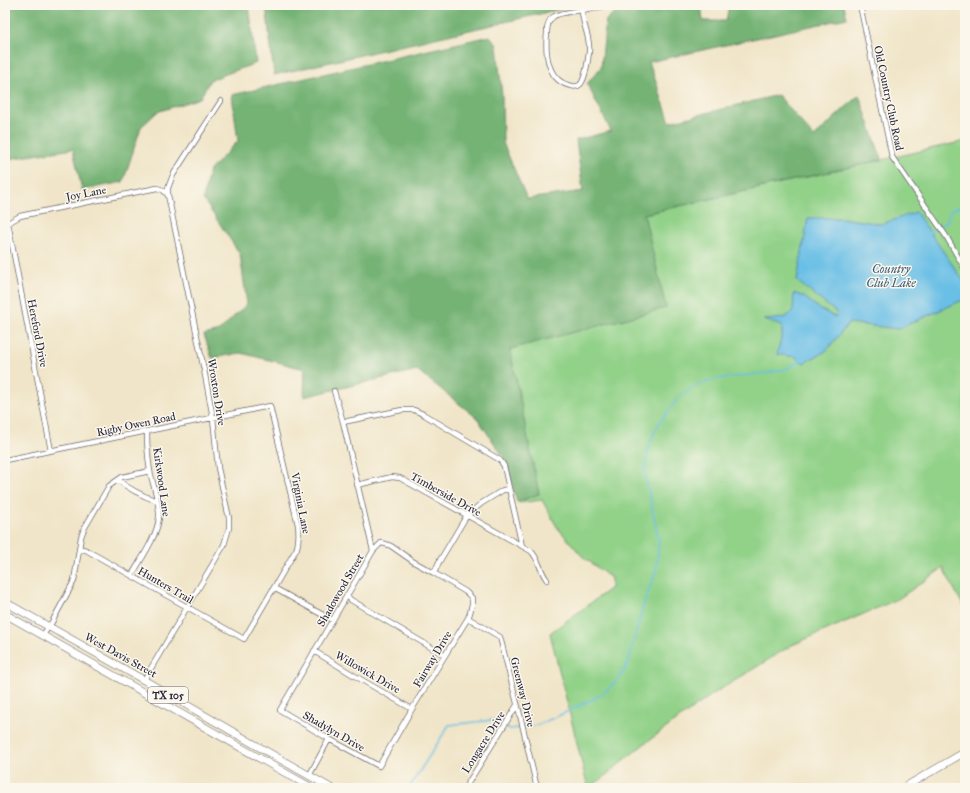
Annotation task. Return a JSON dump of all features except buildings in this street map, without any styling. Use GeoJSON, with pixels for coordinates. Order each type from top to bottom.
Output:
{"type":"FeatureCollection","features":[{"type":"Feature","properties":{"kind":"main road","name":"West Davis Street"},"geometry":{"type":"LineString","coordinates":[[5,602],[331,788]]}},
{"type":"Feature","properties":{"kind":"main road","name":"West Davis Street"},"geometry":{"type":"LineString","coordinates":[[5,614],[312,788]]}},
{"type":"Feature","properties":{"kind":"main road"},"geometry":{"type":"LineString","coordinates":[[111,674],[120,675],[163,699],[168,700],[172,697]]}},
{"type":"Feature","properties":{"kind":"main road"},"geometry":{"type":"LineString","coordinates":[[207,728],[213,726],[245,743],[254,744]]}},
{"type":"Feature","properties":{"kind":"main road"},"geometry":{"type":"LineString","coordinates":[[903,788],[965,752]]}},
{"type":"Feature","properties":{"kind":"main road"},"geometry":{"type":"LineString","coordinates":[[265,761],[272,762],[301,778],[307,778],[309,776]]}},
{"type":"Feature","properties":{"kind":"street"},"geometry":{"type":"LineString","coordinates":[[582,10],[582,16],[590,43],[586,71],[582,82],[579,85],[574,86],[555,78],[549,64],[546,47],[547,26],[552,17],[557,15],[606,5]]}},
{"type":"Feature","properties":{"kind":"street","name":"Old Country Club Road"},"geometry":{"type":"LineString","coordinates":[[860,5],[892,157],[941,229],[965,269]]}},
{"type":"Feature","properties":{"kind":"street","name":"Wroxton Drive"},"geometry":{"type":"LineString","coordinates":[[144,680],[224,544],[229,528],[229,518],[218,468],[213,418],[204,367],[168,195],[169,182],[220,101]]}},
{"type":"Feature","properties":{"kind":"street","name":"Joy Lane"},"geometry":{"type":"LineString","coordinates":[[6,221],[20,216],[157,188],[163,190],[168,195]]}},
{"type":"Feature","properties":{"kind":"street","name":"Hereford Drive"},"geometry":{"type":"LineString","coordinates":[[6,221],[51,451]]}},
{"type":"Feature","properties":{"kind":"street","name":"Shadowood Street"},"geometry":{"type":"LineString","coordinates":[[280,710],[373,551],[343,422],[334,391]]}},
{"type":"Feature","properties":{"kind":"street","name":"Rigby Owen Road"},"geometry":{"type":"LineString","coordinates":[[5,460],[270,406]]}},
{"type":"Feature","properties":{"kind":"street","name":"Virginia Lane"},"geometry":{"type":"LineString","coordinates":[[244,639],[297,548],[299,541],[299,532],[270,406]]}},
{"type":"Feature","properties":{"kind":"street"},"geometry":{"type":"LineString","coordinates":[[343,422],[402,410],[414,410],[500,460],[504,466],[522,546]]}},
{"type":"Feature","properties":{"kind":"street","name":"Kirkwood Lane"},"geometry":{"type":"LineString","coordinates":[[132,576],[154,535],[159,517],[157,500],[150,471],[147,431]]}},
{"type":"Feature","properties":{"kind":"street"},"geometry":{"type":"LineString","coordinates":[[43,635],[74,582],[81,537],[84,529],[109,486],[122,477],[150,471]]}},
{"type":"Feature","properties":{"kind":"street","name":"Timberside Drive"},"geometry":{"type":"LineString","coordinates":[[357,485],[392,477],[400,478],[531,551],[535,556],[544,576],[548,580]]}},
{"type":"Feature","properties":{"kind":"street"},"geometry":{"type":"LineString","coordinates":[[118,480],[126,486],[157,500]]}},
{"type":"Feature","properties":{"kind":"street"},"geometry":{"type":"LineString","coordinates":[[373,551],[381,544],[386,544],[434,573],[467,515],[482,503],[503,490],[509,489]]}},
{"type":"Feature","properties":{"kind":"street","name":"Hunters Trail"},"geometry":{"type":"LineString","coordinates":[[79,548],[86,550],[244,639]]}},
{"type":"Feature","properties":{"kind":"street","name":"Fairway Drive"},"geometry":{"type":"LineString","coordinates":[[379,766],[470,613],[472,598],[466,592],[434,573]]}},
{"type":"Feature","properties":{"kind":"street"},"geometry":{"type":"LineString","coordinates":[[274,588],[332,620]]}},
{"type":"Feature","properties":{"kind":"street"},"geometry":{"type":"LineString","coordinates":[[347,596],[351,600],[444,655]]}},
{"type":"Feature","properties":{"kind":"street","name":"Greenway Drive"},"geometry":{"type":"LineString","coordinates":[[468,618],[500,637],[537,788]]}},
{"type":"Feature","properties":{"kind":"street","name":"Willowick Drive"},"geometry":{"type":"LineString","coordinates":[[314,652],[412,709]]}},
{"type":"Feature","properties":{"kind":"street","name":"Longacre Drive"},"geometry":{"type":"LineString","coordinates":[[465,788],[517,705]]}},
{"type":"Feature","properties":{"kind":"street","name":"Shadylyn Drive"},"geometry":{"type":"LineString","coordinates":[[280,710],[379,766]]}},
{"type":"Feature","properties":{"kind":"street"},"geometry":{"type":"LineString","coordinates":[[309,776],[329,739]]}},
{"type":"Feature","properties":{"kind":"green space"},"geometry":{"type":"Polygon","coordinates":[[[5,5],[249,5],[256,63],[210,80],[200,98],[157,112],[141,127],[123,182],[82,190],[73,149],[14,158],[5,161],[5,5]]]}},
{"type":"Feature","properties":{"kind":"green space"},"geometry":{"type":"Polygon","coordinates":[[[266,5],[579,5],[274,75],[266,5]]]}},
{"type":"Feature","properties":{"kind":"green space"},"geometry":{"type":"Polygon","coordinates":[[[622,5],[701,5],[703,21],[726,21],[729,5],[844,5],[847,18],[649,62],[670,122],[778,95],[814,137],[859,95],[882,160],[644,214],[666,308],[510,349],[539,494],[517,502],[505,459],[477,418],[417,370],[304,397],[305,369],[241,353],[212,358],[204,335],[219,331],[247,304],[240,254],[203,199],[209,171],[238,141],[232,95],[490,36],[497,45],[502,96],[503,143],[527,199],[583,191],[576,140],[611,131],[587,84],[601,67],[606,20],[622,5]]]}},
{"type":"Feature","properties":{"kind":"green space"},"geometry":{"type":"Polygon","coordinates":[[[965,141],[965,609],[943,568],[898,599],[792,645],[713,694],[644,744],[590,788],[588,788],[550,633],[611,588],[611,578],[582,556],[557,527],[542,500],[519,503],[481,348],[644,214],[965,141]]]}},
{"type":"Feature","properties":{"kind":"water","name":"Country Club Lake"},"geometry":{"type":"Polygon","coordinates":[[[916,212],[965,283],[965,299],[898,329],[849,323],[826,351],[804,363],[796,357],[777,354],[782,334],[782,326],[764,320],[785,317],[791,313],[793,309],[794,293],[804,297],[820,309],[835,317],[838,314],[797,281],[808,218],[841,218],[882,224],[916,212]]]}},
{"type":"Feature","properties":{"kind":"waterway"},"geometry":{"type":"LineString","coordinates":[[929,233],[945,223],[951,210],[965,205]]}},
{"type":"Feature","properties":{"kind":"waterway"},"geometry":{"type":"LineString","coordinates":[[409,788],[449,725],[493,720],[510,729],[534,726],[601,695],[618,680],[627,666],[644,603],[656,571],[659,542],[645,472],[648,447],[658,425],[678,398],[699,384],[724,378],[786,369],[802,360]]}}]}
